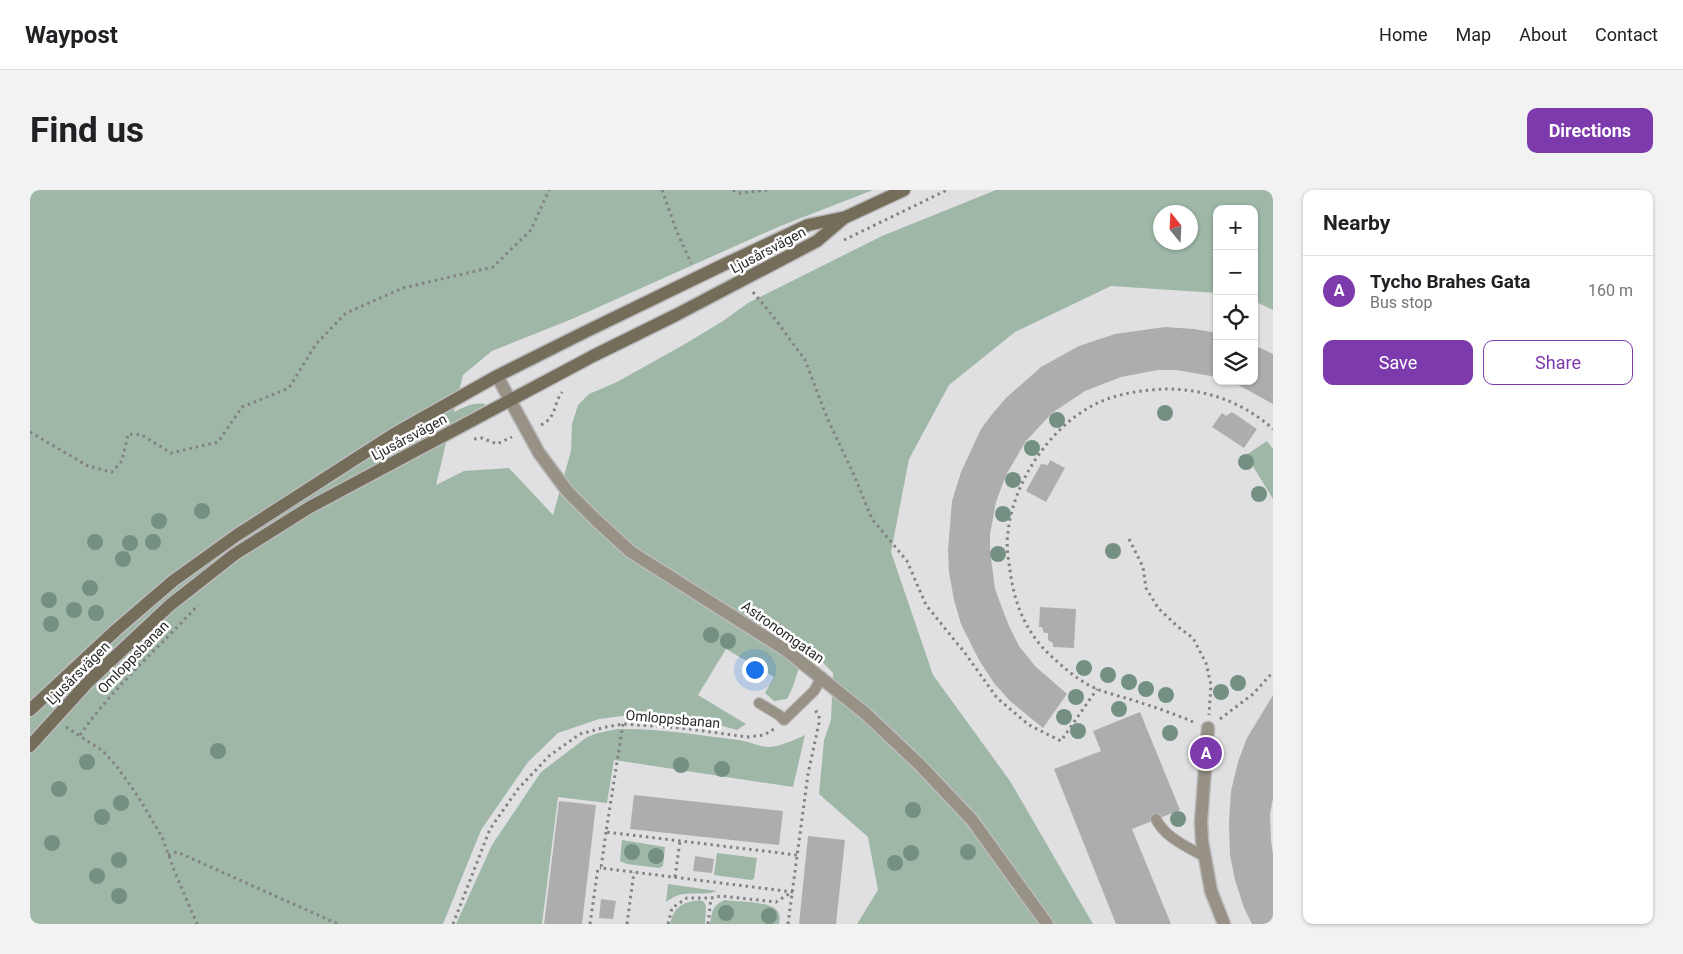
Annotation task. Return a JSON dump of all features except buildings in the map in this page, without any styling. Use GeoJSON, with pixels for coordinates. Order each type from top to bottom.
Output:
{"type":"FeatureCollection","features":[{"type":"Feature","properties":{"kind":"main road","name":"Ljusårsvägen"},"geometry":{"type":"LineString","coordinates":[[30,710],[116,630],[166,587],[237,535],[394,434],[497,376],[594,327],[808,225],[846,216],[904,190]]}},
{"type":"Feature","properties":{"kind":"main road","name":"Ljusårsvägen"},"geometry":{"type":"LineString","coordinates":[[30,746],[89,681],[170,605],[235,554],[310,507],[593,356],[817,241],[846,216]]}},
{"type":"Feature","properties":{"kind":"street","name":"Astronomgatan"},"geometry":{"type":"LineString","coordinates":[[497,376],[539,454],[568,492],[596,520],[631,552],[786,650],[866,714],[906,751],[972,820],[1047,924]]}},
{"type":"Feature","properties":{"kind":"street"},"geometry":{"type":"LineString","coordinates":[[1208,728],[1200,822],[1211,891],[1224,924]]}},
{"type":"Feature","properties":{"kind":"lane"},"geometry":{"type":"LineString","coordinates":[[759,703],[778,714],[784,720],[814,691],[822,677]]}},
{"type":"Feature","properties":{"kind":"lane"},"geometry":{"type":"LineString","coordinates":[[1156,820],[1159,826],[1171,837],[1205,857]]}},
{"type":"Feature","properties":{"kind":"path"},"geometry":{"type":"LineString","coordinates":[[30,432],[88,466],[112,472],[122,461],[128,434],[142,435],[171,453],[218,442],[242,407],[288,388],[316,344],[346,312],[403,288],[493,267],[531,230],[549,190]]}},
{"type":"Feature","properties":{"kind":"path"},"geometry":{"type":"LineString","coordinates":[[662,190],[677,232],[689,258]]}},
{"type":"Feature","properties":{"kind":"path"},"geometry":{"type":"LineString","coordinates":[[734,190],[740,192],[768,190]]}},
{"type":"Feature","properties":{"kind":"path"},"geometry":{"type":"LineString","coordinates":[[751,290],[805,360],[828,420],[872,519],[908,561],[926,605],[965,653],[996,698],[1029,725],[1061,742],[1097,689]]}},
{"type":"Feature","properties":{"kind":"path"},"geometry":{"type":"LineString","coordinates":[[1208,728],[1150,706],[1097,689],[1049,655],[1032,634],[1020,614],[1012,585],[1007,532],[1020,488],[1031,466],[1047,442],[1075,416],[1091,406],[1122,394],[1185,389],[1214,394],[1248,410],[1273,429]]}},
{"type":"Feature","properties":{"kind":"path"},"geometry":{"type":"LineString","coordinates":[[470,439],[482,438],[497,444]]}},
{"type":"Feature","properties":{"kind":"path"},"geometry":{"type":"LineString","coordinates":[[1130,540],[1143,567],[1146,588],[1158,608],[1193,638],[1206,663],[1212,685],[1208,728]]}},
{"type":"Feature","properties":{"kind":"path","name":"Omloppsbanan"},"geometry":{"type":"LineString","coordinates":[[168,855],[162,837],[139,798],[118,768],[103,751],[80,735],[89,721],[115,691],[202,601]]}},
{"type":"Feature","properties":{"kind":"path"},"geometry":{"type":"LineString","coordinates":[[1208,728],[1253,694],[1273,672]]}},
{"type":"Feature","properties":{"kind":"path"},"geometry":{"type":"LineString","coordinates":[[788,924],[808,774],[819,723],[819,716],[806,699]]}},
{"type":"Feature","properties":{"kind":"path","name":"Omloppsbanan"},"geometry":{"type":"LineString","coordinates":[[453,924],[490,829],[518,789],[549,756],[580,734],[623,724],[682,728],[747,737],[764,735],[784,720]]}},
{"type":"Feature","properties":{"kind":"path"},"geometry":{"type":"LineString","coordinates":[[602,868],[623,724]]}},
{"type":"Feature","properties":{"kind":"path"},"geometry":{"type":"LineString","coordinates":[[606,832],[797,855]]}},
{"type":"Feature","properties":{"kind":"path"},"geometry":{"type":"LineString","coordinates":[[675,877],[680,841]]}},
{"type":"Feature","properties":{"kind":"path"},"geometry":{"type":"LineString","coordinates":[[198,924],[168,855],[177,852],[338,924]]}},
{"type":"Feature","properties":{"kind":"path"},"geometry":{"type":"LineString","coordinates":[[590,924],[598,868],[793,892]]}},
{"type":"Feature","properties":{"kind":"path"},"geometry":{"type":"LineString","coordinates":[[627,924],[634,872]]}},
{"type":"Feature","properties":{"kind":"path"},"geometry":{"type":"LineString","coordinates":[[668,924],[672,908],[687,898],[721,896],[776,902],[793,892]]}},
{"type":"Feature","properties":{"kind":"path"},"geometry":{"type":"LineString","coordinates":[[708,924],[710,898]]}},
{"type":"Feature","properties":{"kind":"green space"},"geometry":{"type":"Polygon","coordinates":[[[30,190],[873,190],[778,227],[572,319],[492,351],[463,375],[454,412],[469,405],[485,404],[486,407],[450,426],[436,485],[464,471],[509,468],[553,515],[571,451],[572,424],[578,405],[589,394],[617,382],[685,344],[748,303],[882,236],[996,190],[1273,190],[1273,310],[1258,303],[1258,205],[1213,205],[1213,293],[1111,286],[1015,332],[949,385],[909,459],[891,552],[933,675],[1010,781],[1093,924],[857,924],[878,890],[868,837],[819,794],[824,740],[831,720],[833,673],[807,646],[787,699],[774,701],[765,693],[774,677],[726,649],[698,695],[746,724],[737,730],[694,718],[630,715],[599,719],[558,733],[528,762],[481,830],[443,924],[30,924],[30,190]]]}},
{"type":"Feature","properties":{"kind":"green space"},"geometry":{"type":"Polygon","coordinates":[[[1267,441],[1273,449],[1273,499],[1246,455],[1267,441]]]}},
{"type":"Feature","properties":{"kind":"green space"},"geometry":{"type":"Polygon","coordinates":[[[617,729],[693,734],[769,747],[783,744],[805,735],[793,787],[614,760],[607,803],[558,797],[542,924],[456,924],[492,845],[541,772],[587,737],[617,729]]]}},
{"type":"Feature","properties":{"kind":"green space"},"geometry":{"type":"Polygon","coordinates":[[[622,840],[665,847],[663,866],[659,868],[627,864],[620,861],[622,840]]]}},
{"type":"Feature","properties":{"kind":"green space"},"geometry":{"type":"Polygon","coordinates":[[[717,853],[757,858],[754,879],[714,875],[717,853]]]}},
{"type":"Feature","properties":{"kind":"green space"},"geometry":{"type":"Polygon","coordinates":[[[668,884],[717,891],[681,895],[666,902],[668,884]]]}},
{"type":"Feature","properties":{"kind":"green space"},"geometry":{"type":"Polygon","coordinates":[[[700,900],[706,906],[705,924],[670,924],[674,913],[680,906],[700,900]]]}},
{"type":"Feature","properties":{"kind":"green space"},"geometry":{"type":"Polygon","coordinates":[[[725,900],[762,904],[775,908],[779,913],[779,924],[710,924],[715,907],[725,900]]]}},
{"type":"Feature","properties":{"kind":"place","name":"Tycho Brahes Gata"},"geometry":{"type":"Point","coordinates":[1206,753]}}]}
